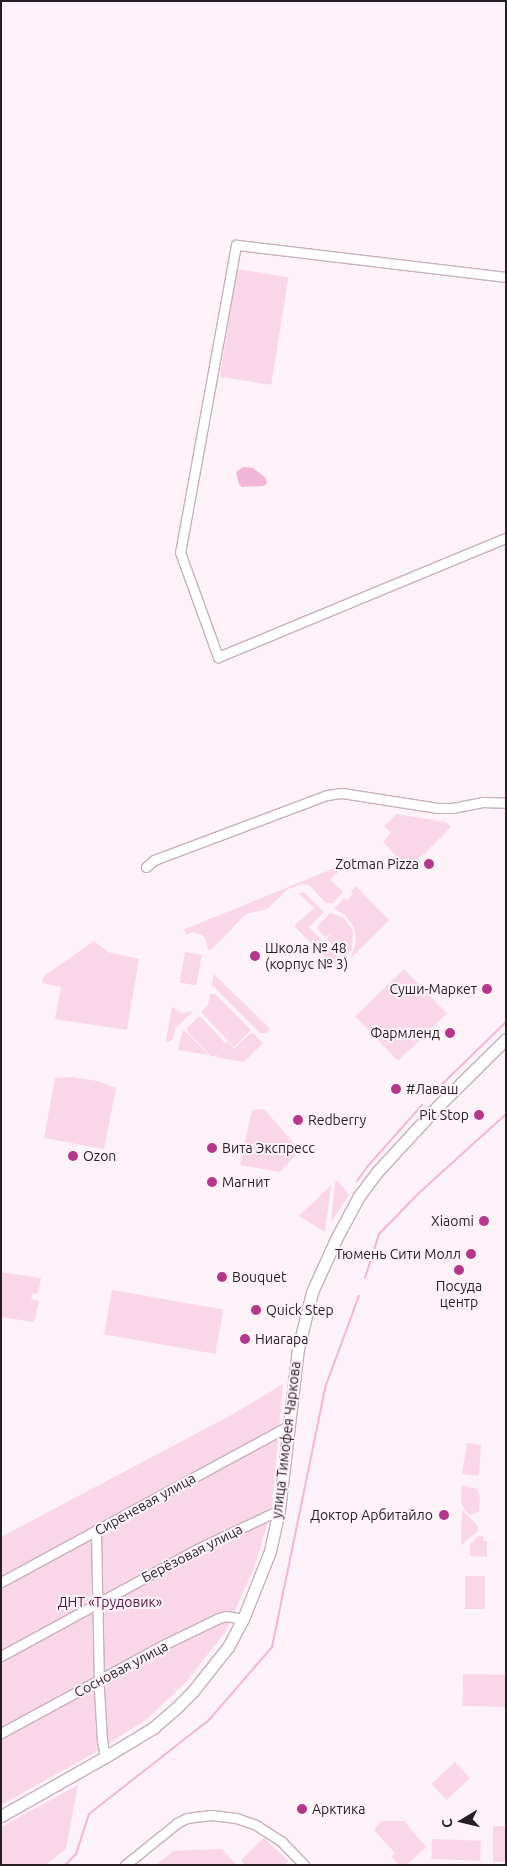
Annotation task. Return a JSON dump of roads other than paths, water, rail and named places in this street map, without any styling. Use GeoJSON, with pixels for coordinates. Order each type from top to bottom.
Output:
{"type":"FeatureCollection","features":[{"type":"Feature","properties":{"kind":"main road","name":"улица Тимофея Чаркова"},"geometry":{"type":"LineString","coordinates":[[1,1816],[137,1739],[176,1708],[212,1669],[243,1619],[270,1551],[279,1510],[298,1349],[312,1292],[337,1237],[359,1196],[407,1138],[506,1039]]}},
{"type":"Feature","properties":{"kind":"street"},"geometry":{"type":"LineString","coordinates":[[506,277],[236,245],[180,552],[218,656],[506,538]]}},
{"type":"Feature","properties":{"kind":"street"},"geometry":{"type":"LineString","coordinates":[[146,867],[154,860],[327,795],[342,793],[438,808],[452,808],[482,802],[506,803]]}},
{"type":"Feature","properties":{"kind":"street","name":"Сиреневая улица"},"geometry":{"type":"LineString","coordinates":[[1,1582],[288,1426]]}},
{"type":"Feature","properties":{"kind":"street","name":"Берёзовая улица"},"geometry":{"type":"LineString","coordinates":[[1,1656],[197,1549],[279,1510]]}},
{"type":"Feature","properties":{"kind":"street"},"geometry":{"type":"LineString","coordinates":[[96,1530],[102,1740],[106,1758]]}},
{"type":"Feature","properties":{"kind":"street","name":"Сосновая улица"},"geometry":{"type":"LineString","coordinates":[[1,1732],[219,1618],[226,1616],[243,1619]]}},
{"type":"Feature","properties":{"kind":"street"},"geometry":{"type":"LineString","coordinates":[[125,1865],[177,1823],[194,1817],[210,1815],[228,1817],[256,1825],[281,1841],[304,1865]]}},
{"type":"Feature","properties":{"kind":"waterway"},"geometry":{"type":"LineString","coordinates":[[434,1092],[506,1022]]}},
{"type":"Feature","properties":{"kind":"waterway"},"geometry":{"type":"LineString","coordinates":[[357,1181],[422,1105]]}},
{"type":"Feature","properties":{"kind":"waterway"},"geometry":{"type":"LineString","coordinates":[[365,1278],[379,1234],[419,1193],[506,1114]]}},
{"type":"Feature","properties":{"kind":"waterway"},"geometry":{"type":"LineString","coordinates":[[65,1865],[76,1854],[89,1814],[209,1720],[272,1647],[326,1385],[359,1296]]}},
{"type":"Feature","properties":{"kind":"place","name":"Zotman Pizza"},"geometry":{"type":"Point","coordinates":[429,864]}},
{"type":"Feature","properties":{"kind":"place","name":"Школа № 48 (корпус № 3)"},"geometry":{"type":"Point","coordinates":[255,956]}},
{"type":"Feature","properties":{"kind":"place","name":"Суши-Маркет"},"geometry":{"type":"Point","coordinates":[487,989]}},
{"type":"Feature","properties":{"kind":"place","name":"Фармленд"},"geometry":{"type":"Point","coordinates":[450,1033]}},
{"type":"Feature","properties":{"kind":"place","name":"#Лаваш"},"geometry":{"type":"Point","coordinates":[396,1089]}},
{"type":"Feature","properties":{"kind":"place","name":"Pit Stop"},"geometry":{"type":"Point","coordinates":[479,1115]}},
{"type":"Feature","properties":{"kind":"place","name":"Redberry"},"geometry":{"type":"Point","coordinates":[298,1120]}},
{"type":"Feature","properties":{"kind":"place","name":"Вита Экспресс"},"geometry":{"type":"Point","coordinates":[212,1148]}},
{"type":"Feature","properties":{"kind":"place","name":"Ozon"},"geometry":{"type":"Point","coordinates":[73,1156]}},
{"type":"Feature","properties":{"kind":"place","name":"Магнит"},"geometry":{"type":"Point","coordinates":[212,1182]}},
{"type":"Feature","properties":{"kind":"place","name":"Xiaomi"},"geometry":{"type":"Point","coordinates":[484,1221]}},
{"type":"Feature","properties":{"kind":"place","name":"Тюмень Сити Молл"},"geometry":{"type":"Point","coordinates":[471,1254]}},
{"type":"Feature","properties":{"kind":"place","name":"Посуда центр"},"geometry":{"type":"Point","coordinates":[459,1270]}},
{"type":"Feature","properties":{"kind":"place","name":"Bouquet"},"geometry":{"type":"Point","coordinates":[222,1277]}},
{"type":"Feature","properties":{"kind":"place","name":"Quick Step"},"geometry":{"type":"Point","coordinates":[256,1310]}},
{"type":"Feature","properties":{"kind":"place","name":"Ниагара"},"geometry":{"type":"Point","coordinates":[245,1339]}},
{"type":"Feature","properties":{"kind":"place","name":"Доктор Арбитайло"},"geometry":{"type":"Point","coordinates":[444,1515]}},
{"type":"Feature","properties":{"kind":"place","name":"Арктика"},"geometry":{"type":"Point","coordinates":[302,1809]}},
{"type":"Feature","properties":{"kind":"park label","name":"ДНТ «Трудовик»"},"geometry":{"type":"Point","coordinates":[110,1602]}}]}
